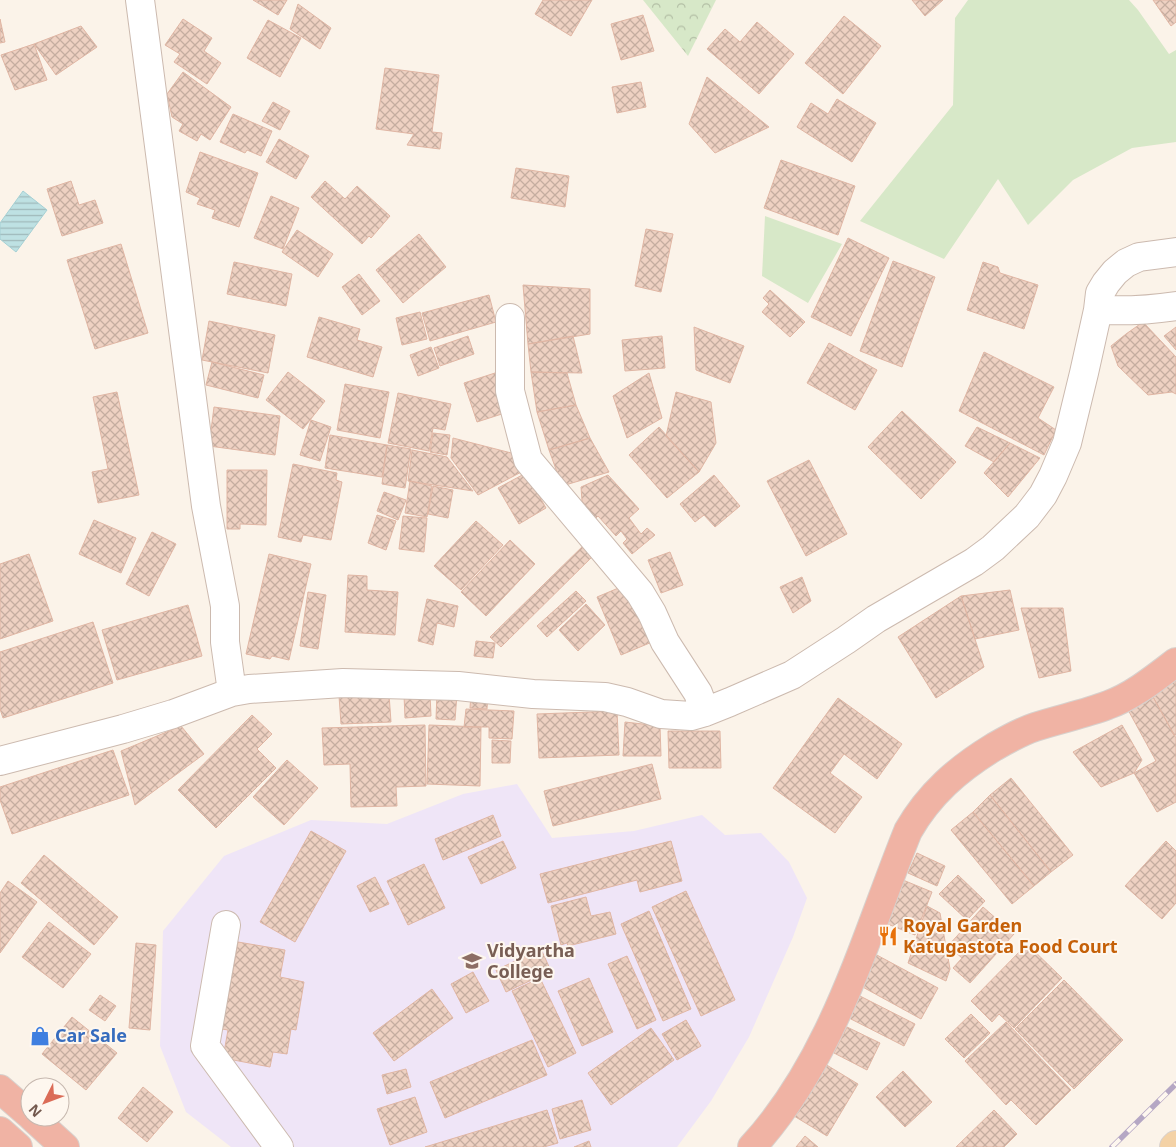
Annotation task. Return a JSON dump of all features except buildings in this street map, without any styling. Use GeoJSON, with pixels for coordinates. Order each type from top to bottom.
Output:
{"type":"FeatureCollection","features":[{"type":"Feature","properties":{"kind":"highway"},"geometry":{"type":"LineString","coordinates":[[752,1147],[783,1107],[808,1070],[828,1032],[848,988],[908,831],[918,813],[951,777],[973,760],[1015,735],[1110,705],[1160,675],[1176,662]]}},
{"type":"Feature","properties":{"kind":"highway"},"geometry":{"type":"LineString","coordinates":[[0,1089],[20,1106]]}},
{"type":"Feature","properties":{"kind":"highway"},"geometry":{"type":"LineString","coordinates":[[43,1127],[65,1147]]}},
{"type":"Feature","properties":{"kind":"highway"},"geometry":{"type":"LineString","coordinates":[[0,1130],[18,1147]]}},
{"type":"Feature","properties":{"kind":"street"},"geometry":{"type":"LineString","coordinates":[[140,0],[206,506],[225,606],[225,642],[232,692]]}},
{"type":"Feature","properties":{"kind":"street"},"geometry":{"type":"LineString","coordinates":[[0,761],[132,727],[232,692],[249,689],[343,683],[458,686],[533,694],[605,697],[627,702],[661,714],[691,716],[705,712],[792,674],[876,619],[974,562],[993,548],[1027,516],[1043,495],[1066,443],[1084,373],[1100,293],[1115,272],[1126,263],[1139,257],[1176,252]]}},
{"type":"Feature","properties":{"kind":"street"},"geometry":{"type":"LineString","coordinates":[[1098,310],[1151,310],[1176,306]]}},
{"type":"Feature","properties":{"kind":"street"},"geometry":{"type":"LineString","coordinates":[[510,318],[510,392],[528,460],[640,593],[652,613],[665,642],[698,693],[705,712]]}},
{"type":"Feature","properties":{"kind":"street"},"geometry":{"type":"LineString","coordinates":[[226,925],[205,1046],[279,1147]]}},
{"type":"Feature","properties":{"kind":"shaded area","name":"Vidyartha College"},"geometry":{"type":"Polygon","coordinates":[[[517,784],[552,838],[634,831],[702,815],[725,835],[761,833],[789,862],[807,898],[793,937],[749,1037],[711,1101],[677,1147],[231,1147],[186,1112],[160,1046],[163,931],[224,856],[311,820],[387,824],[463,794],[517,784]]]}},
{"type":"Feature","properties":{"kind":"green space"},"geometry":{"type":"Polygon","coordinates":[[[643,0],[716,0],[688,56],[643,0]]]}},
{"type":"Feature","properties":{"kind":"green space"},"geometry":{"type":"Polygon","coordinates":[[[968,0],[1129,0],[1169,54],[1176,50],[1176,142],[1132,148],[1073,180],[1028,225],[998,179],[944,259],[860,221],[953,105],[955,18],[968,0]]]}},
{"type":"Feature","properties":{"kind":"green space"},"geometry":{"type":"Polygon","coordinates":[[[765,216],[842,244],[808,303],[762,276],[765,216]]]}},
{"type":"Feature","properties":{"kind":"water"},"geometry":{"type":"Polygon","coordinates":[[[23,191],[47,210],[16,252],[0,239],[0,223],[23,191]]]}},
{"type":"Feature","properties":{"kind":"railway"},"geometry":{"type":"LineString","coordinates":[[1112,1147],[1176,1084]]}},
{"type":"Feature","properties":{"kind":"place","name":"Royal Garden Katugastota Food Court"},"geometry":{"type":"Point","coordinates":[888,936]}},
{"type":"Feature","properties":{"kind":"place","name":"Vidyartha College"},"geometry":{"type":"Point","coordinates":[472,961]}},
{"type":"Feature","properties":{"kind":"place","name":"Car Sale"},"geometry":{"type":"Point","coordinates":[40,1036]}}]}
